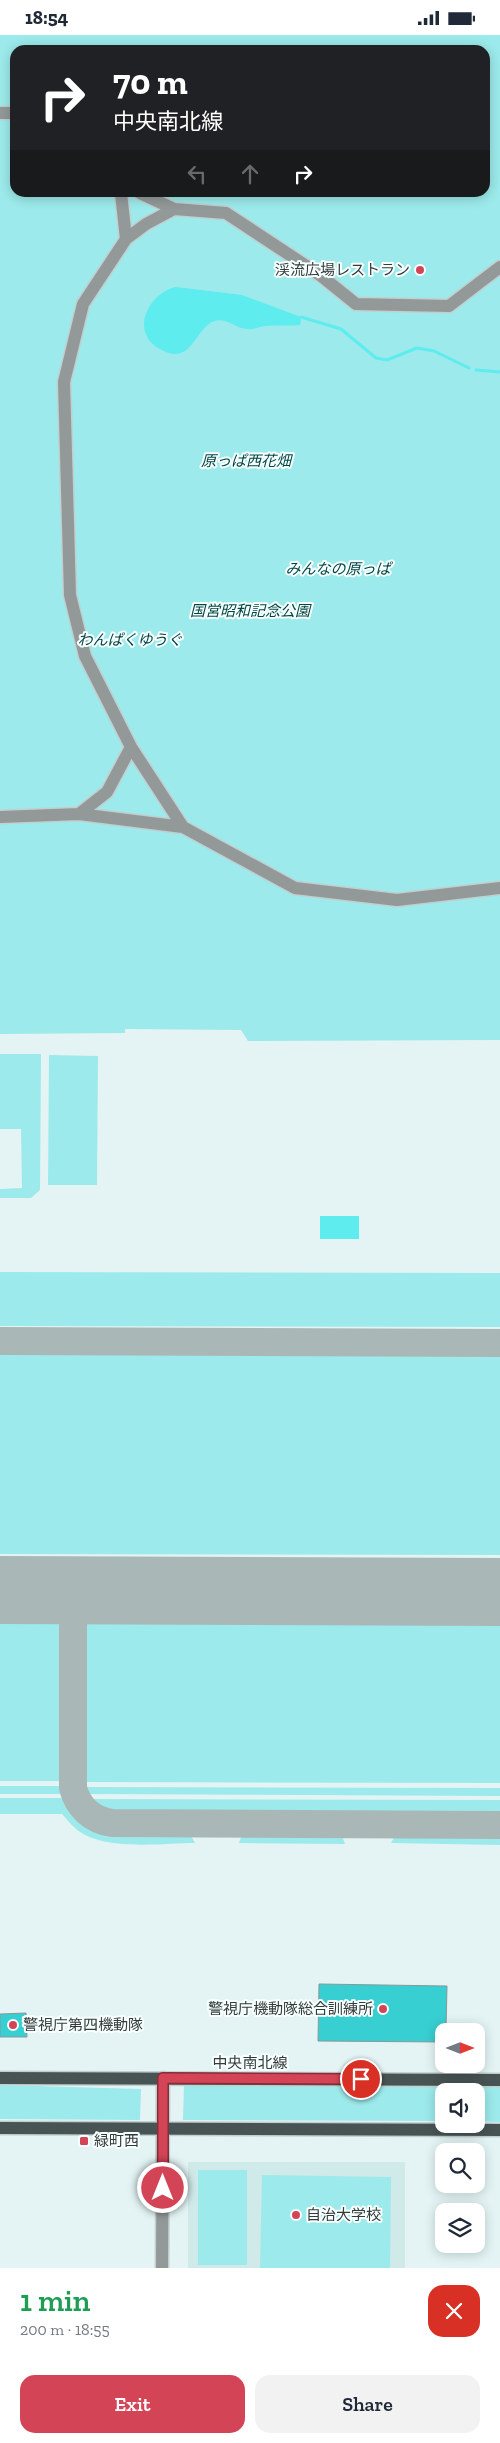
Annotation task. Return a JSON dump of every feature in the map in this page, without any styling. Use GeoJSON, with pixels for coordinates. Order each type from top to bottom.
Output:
{"type":"FeatureCollection","features":[{"type":"Feature","properties":{"kind":"main road","name":"中央南北線"},"geometry":{"type":"LineString","coordinates":[[0,2078],[500,2080]]}},
{"type":"Feature","properties":{"kind":"main road"},"geometry":{"type":"LineString","coordinates":[[0,2128],[500,2130]]}},
{"type":"Feature","properties":{"kind":"street"},"geometry":{"type":"LineString","coordinates":[[121,197],[126,239]]}},
{"type":"Feature","properties":{"kind":"street"},"geometry":{"type":"LineString","coordinates":[[148,197],[174,209],[226,213],[320,275],[356,304],[449,306],[500,267]]}},
{"type":"Feature","properties":{"kind":"street"},"geometry":{"type":"LineString","coordinates":[[174,209],[146,224],[126,239],[83,304],[64,382],[70,595],[85,656],[131,747],[183,827]]}},
{"type":"Feature","properties":{"kind":"street"},"geometry":{"type":"LineString","coordinates":[[79,814],[107,791],[131,747]]}},
{"type":"Feature","properties":{"kind":"street"},"geometry":{"type":"LineString","coordinates":[[2,817],[79,814],[183,827],[295,888],[397,900],[500,888]]}},
{"type":"Feature","properties":{"kind":"street"},"geometry":{"type":"LineString","coordinates":[[162,2268],[163,2078]]}},
{"type":"Feature","properties":{"kind":"shaded area"},"geometry":{"type":"Polygon","coordinates":[[[176,287],[242,295],[301,317],[300,325],[265,326],[249,329],[218,320],[208,324],[186,350],[181,353],[168,353],[151,342],[145,333],[144,324],[150,305],[157,297],[176,287]]]}},
{"type":"Feature","properties":{"kind":"shaded area"},"geometry":{"type":"Polygon","coordinates":[[[320,1216],[359,1216],[359,1239],[320,1239],[320,1216]]]}},
{"type":"Feature","properties":{"kind":"shaded area","name":"自治大学校"},"geometry":{"type":"Polygon","coordinates":[[[188,2162],[405,2162],[405,2268],[188,2268],[188,2162]]]}},
{"type":"Feature","properties":{"kind":"green space","name":"国営昭和記念公園"},"geometry":{"type":"Polygon","coordinates":[[[0,35],[500,35],[500,1040],[248,1041],[241,1030],[125,1029],[125,1033],[0,1034],[0,35]]]}},
{"type":"Feature","properties":{"kind":"green space"},"geometry":{"type":"Polygon","coordinates":[[[0,1054],[41,1054],[40,1190],[31,1198],[0,1198],[0,1189],[22,1188],[21,1129],[0,1129],[0,1054]]]}},
{"type":"Feature","properties":{"kind":"green space"},"geometry":{"type":"Polygon","coordinates":[[[49,1055],[98,1056],[97,1185],[48,1185],[49,1055]]]}},
{"type":"Feature","properties":{"kind":"green space"},"geometry":{"type":"Polygon","coordinates":[[[0,1272],[500,1273],[500,1327],[0,1326],[0,1272]]]}},
{"type":"Feature","properties":{"kind":"green space"},"geometry":{"type":"Polygon","coordinates":[[[0,1352],[500,1354],[500,1555],[0,1554],[0,1352]]]}},
{"type":"Feature","properties":{"kind":"green space"},"geometry":{"type":"Polygon","coordinates":[[[0,1622],[56,1623],[66,1629],[68,1781],[0,1781],[0,1622]]]}},
{"type":"Feature","properties":{"kind":"green space"},"geometry":{"type":"Polygon","coordinates":[[[98,1622],[500,1623],[500,1783],[81,1782],[81,1636],[87,1624],[98,1622]]]}},
{"type":"Feature","properties":{"kind":"green space"},"geometry":{"type":"Polygon","coordinates":[[[0,1786],[68,1786],[71,1794],[0,1794],[0,1786]]]}},
{"type":"Feature","properties":{"kind":"green space"},"geometry":{"type":"Polygon","coordinates":[[[82,1787],[500,1788],[500,1796],[86,1794],[82,1787]]]}},
{"type":"Feature","properties":{"kind":"green space"},"geometry":{"type":"Polygon","coordinates":[[[0,1798],[73,1798],[81,1811],[92,1820],[106,1826],[137,1830],[183,1829],[189,1832],[195,1843],[132,1845],[100,1840],[86,1836],[75,1828],[62,1814],[0,1814],[0,1798]]]}},
{"type":"Feature","properties":{"kind":"green space"},"geometry":{"type":"Polygon","coordinates":[[[89,1799],[500,1800],[500,1815],[126,1814],[105,1811],[89,1799]]]}},
{"type":"Feature","properties":{"kind":"green space"},"geometry":{"type":"Polygon","coordinates":[[[251,1830],[336,1830],[342,1836],[345,1844],[239,1843],[241,1837],[251,1830]]]}},
{"type":"Feature","properties":{"kind":"green space"},"geometry":{"type":"Polygon","coordinates":[[[398,1830],[500,1832],[500,1845],[391,1843],[398,1830]]]}},
{"type":"Feature","properties":{"kind":"green space"},"geometry":{"type":"Polygon","coordinates":[[[184,2084],[435,2085],[435,2121],[183,2120],[184,2084]]]}},
{"type":"Feature","properties":{"kind":"green space"},"geometry":{"type":"Polygon","coordinates":[[[0,2085],[141,2089],[140,2120],[0,2119],[0,2085]]]}},
{"type":"Feature","properties":{"kind":"green space"},"geometry":{"type":"Polygon","coordinates":[[[485,2085],[500,2085],[500,2122],[485,2121],[485,2085]]]}},
{"type":"Feature","properties":{"kind":"green space"},"geometry":{"type":"Polygon","coordinates":[[[198,2170],[247,2170],[247,2265],[198,2265],[198,2170]]]}},
{"type":"Feature","properties":{"kind":"green space"},"geometry":{"type":"Polygon","coordinates":[[[262,2175],[391,2177],[390,2268],[260,2268],[262,2175]]]}},
{"type":"Feature","properties":{"kind":"building","name":"警視庁機動隊総合訓練所"},"geometry":{"type":"Polygon","coordinates":[[[319,1984],[447,1986],[446,2023],[435,2023],[435,2042],[318,2041],[319,1984]]]}},
{"type":"Feature","properties":{"kind":"building","name":"警視庁第四機動隊"},"geometry":{"type":"Polygon","coordinates":[[[26,2013],[27,2037],[0,2037],[0,2014],[26,2013]]]}},
{"type":"Feature","properties":{"kind":"waterway"},"geometry":{"type":"LineString","coordinates":[[301,317],[341,329],[376,358],[387,360],[417,348],[434,351],[469,368]]}},
{"type":"Feature","properties":{"kind":"waterway"},"geometry":{"type":"LineString","coordinates":[[476,370],[500,372]]}},
{"type":"Feature","properties":{"kind":"taxiway"},"geometry":{"type":"LineString","coordinates":[[0,1341],[500,1343]]}},
{"type":"Feature","properties":{"kind":"taxiway"},"geometry":{"type":"LineString","coordinates":[[73,1591],[73,1788],[82,1807],[92,1816],[112,1823],[500,1825]]}},
{"type":"Feature","properties":{"kind":"runway"},"geometry":{"type":"LineString","coordinates":[[0,1590],[500,1592]]}},
{"type":"Feature","properties":{"kind":"place","name":"渓流広場レストラン"},"geometry":{"type":"Point","coordinates":[420,270]}},
{"type":"Feature","properties":{"kind":"place","name":"警視庁機動隊総合訓練所"},"geometry":{"type":"Point","coordinates":[383,2009]}},
{"type":"Feature","properties":{"kind":"place","name":"警視庁第四機動隊"},"geometry":{"type":"Point","coordinates":[13,2025]}},
{"type":"Feature","properties":{"kind":"place","name":"緑町西"},"geometry":{"type":"Point","coordinates":[84,2141]}},
{"type":"Feature","properties":{"kind":"place","name":"自治大学校"},"geometry":{"type":"Point","coordinates":[296,2215]}},
{"type":"Feature","properties":{"kind":"route"},"geometry":{"type":"LineString","coordinates":[[163,2188],[163,2078],[361,2079]]}},
{"type":"Feature","properties":{"kind":"park label","name":"原っぱ西花畑"},"geometry":{"type":"Point","coordinates":[246,461]}},
{"type":"Feature","properties":{"kind":"park label","name":"みんなの原っぱ"},"geometry":{"type":"Point","coordinates":[338,569]}},
{"type":"Feature","properties":{"kind":"park label","name":"わんぱくゆうぐ"},"geometry":{"type":"Point","coordinates":[130,640]}}]}
